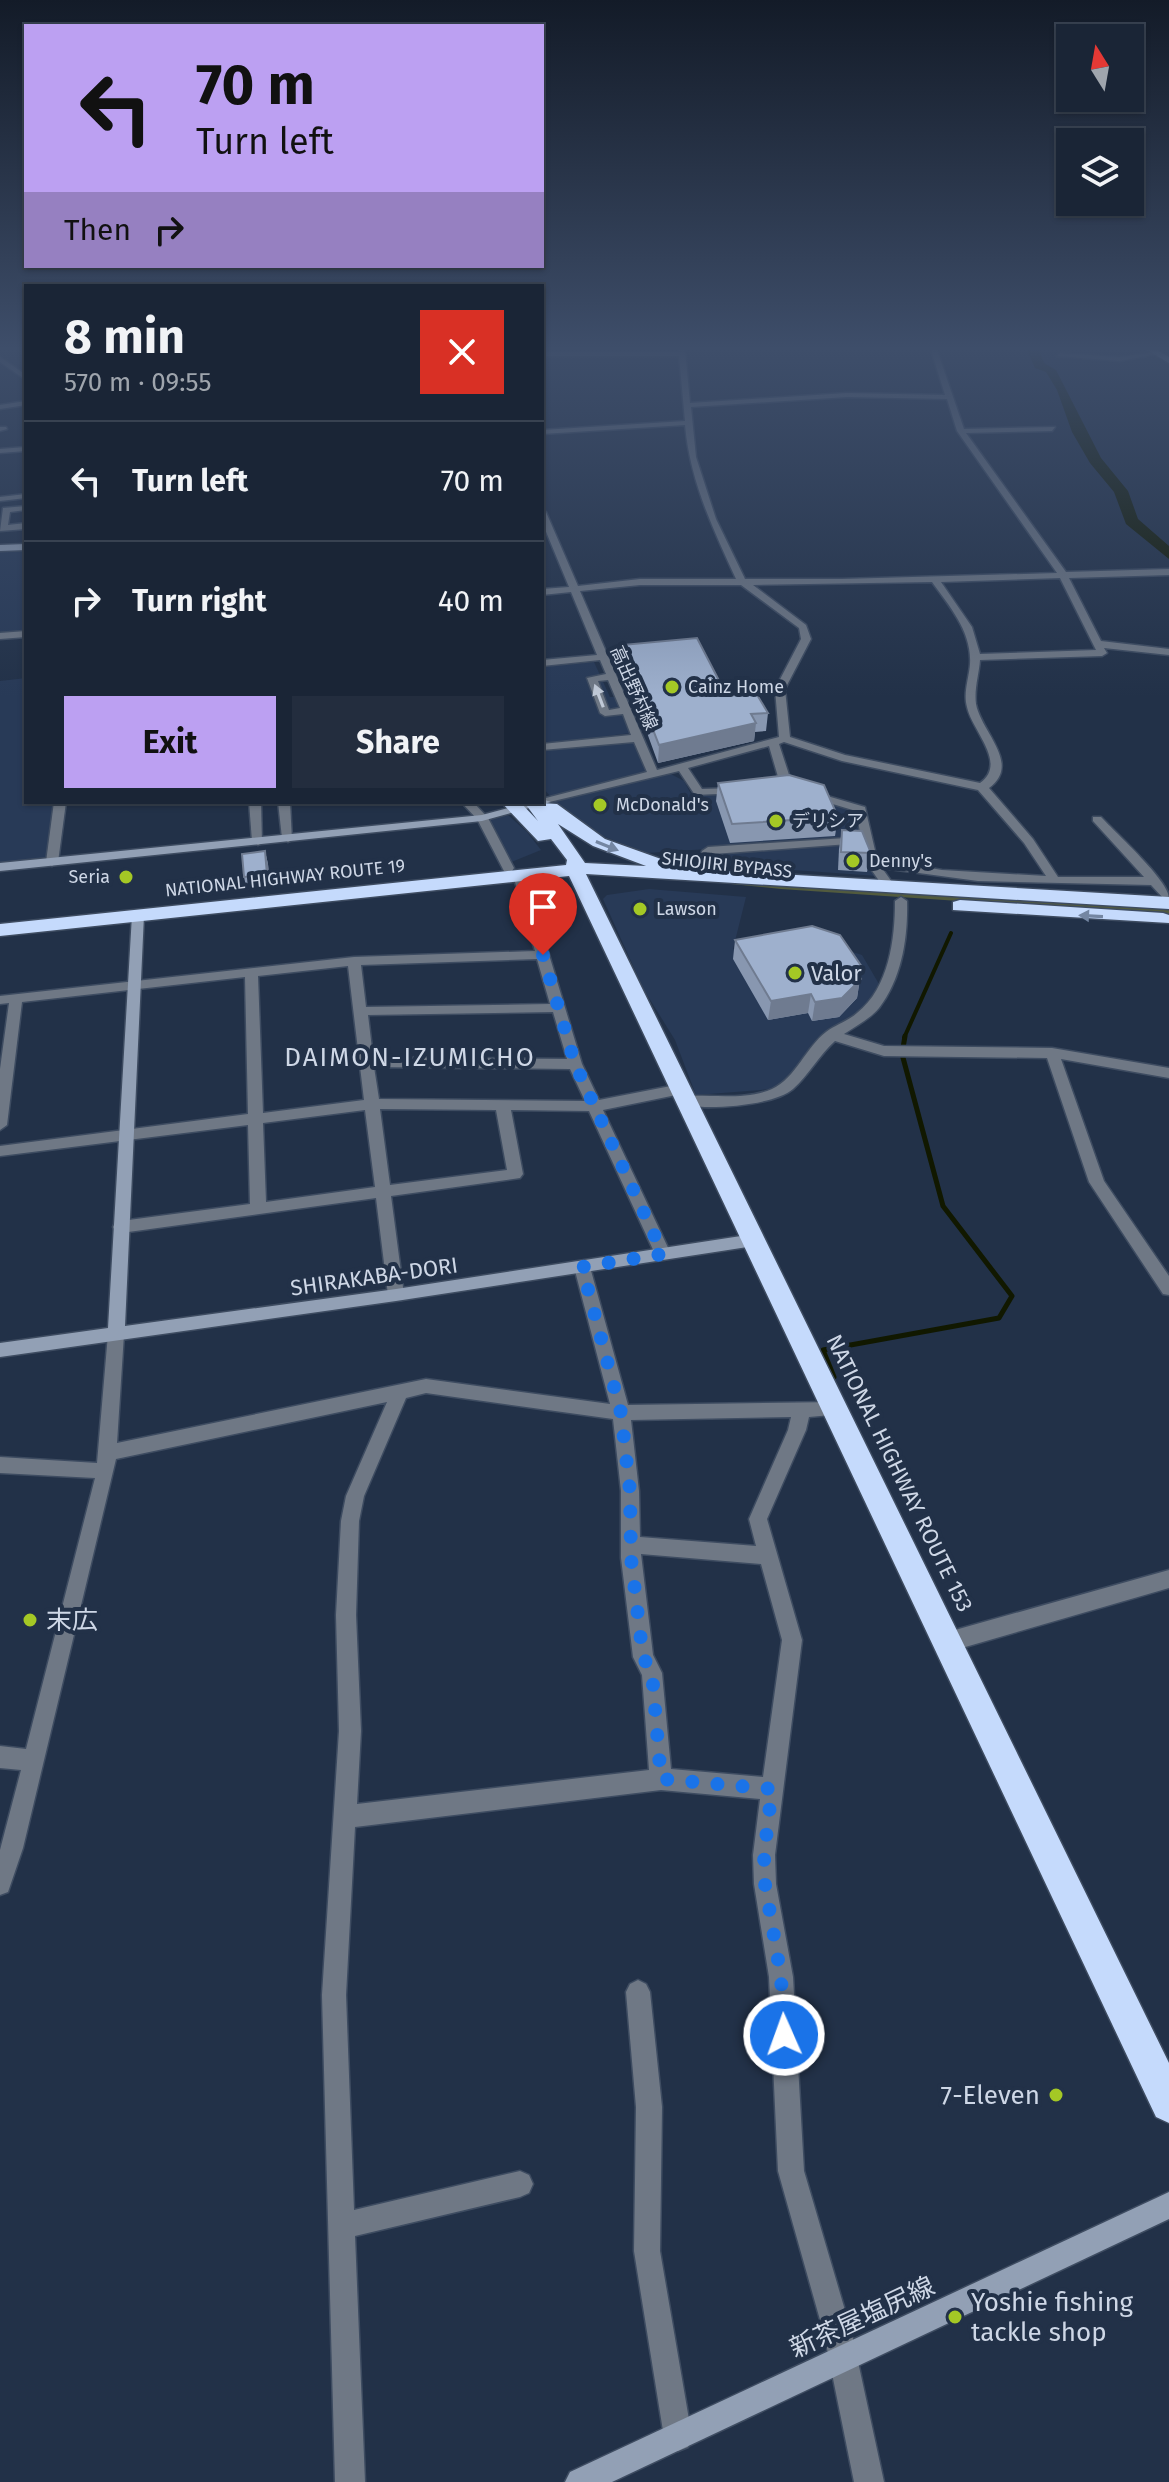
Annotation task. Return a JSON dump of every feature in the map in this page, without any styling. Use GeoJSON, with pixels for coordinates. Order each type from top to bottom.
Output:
{"type":"FeatureCollection","features":[{"type":"Feature","properties":{"kind":"highway"},"geometry":{"type":"LineString","coordinates":[[531,804],[564,863],[575,870],[576,860],[531,804]]}},
{"type":"Feature","properties":{"kind":"highway"},"geometry":{"type":"LineString","coordinates":[[532,804],[606,846],[653,862],[704,870],[868,884],[1168,899]]}},
{"type":"Feature","properties":{"kind":"highway"},"geometry":{"type":"LineString","coordinates":[[512,873],[546,863],[553,844]]}},
{"type":"Feature","properties":{"kind":"highway","name":"SHIOJIRI BYPASS"},"geometry":{"type":"LineString","coordinates":[[575,870],[590,868],[868,884]]}},
{"type":"Feature","properties":{"kind":"highway","name":"NATIONAL HIGHWAY ROUTE 19"},"geometry":{"type":"LineString","coordinates":[[0,930],[512,873],[575,870]]}},
{"type":"Feature","properties":{"kind":"highway","name":"SHIOJIRI BYPASS"},"geometry":{"type":"LineString","coordinates":[[575,870],[901,901],[1169,920]]}},
{"type":"Feature","properties":{"kind":"highway","name":"NATIONAL HIGHWAY ROUTE 153"},"geometry":{"type":"LineString","coordinates":[[575,870],[1169,2104]]}},
{"type":"Feature","properties":{"kind":"highway"},"geometry":{"type":"LineString","coordinates":[[593,908],[594,896],[605,883],[634,878]]}},
{"type":"Feature","properties":{"kind":"street"},"geometry":{"type":"LineString","coordinates":[[694,466],[741,580],[803,627],[806,639],[780,686],[779,699],[786,731],[779,741],[787,787]]}},
{"type":"Feature","properties":{"kind":"street"},"geometry":{"type":"LineString","coordinates":[[976,657],[1102,653],[1064,576],[986,466]]}},
{"type":"Feature","properties":{"kind":"street"},"geometry":{"type":"LineString","coordinates":[[0,499],[24,496]]}},
{"type":"Feature","properties":{"kind":"street"},"geometry":{"type":"LineString","coordinates":[[24,508],[6,510],[1,528],[24,526]]}},
{"type":"Feature","properties":{"kind":"street","name":"高出野村線"},"geometry":{"type":"LineString","coordinates":[[546,531],[575,590],[653,774]]}},
{"type":"Feature","properties":{"kind":"street"},"geometry":{"type":"LineString","coordinates":[[0,548],[24,547]]}},
{"type":"Feature","properties":{"kind":"street"},"geometry":{"type":"LineString","coordinates":[[544,592],[640,582],[1168,572]]}},
{"type":"Feature","properties":{"kind":"street"},"geometry":{"type":"LineString","coordinates":[[934,578],[969,630],[976,657],[970,695],[972,711],[993,748],[998,769],[995,778],[982,787]]}},
{"type":"Feature","properties":{"kind":"street"},"geometry":{"type":"LineString","coordinates":[[0,636],[24,634]]}},
{"type":"Feature","properties":{"kind":"street"},"geometry":{"type":"LineString","coordinates":[[1098,644],[1169,652]]}},
{"type":"Feature","properties":{"kind":"street"},"geometry":{"type":"LineString","coordinates":[[544,663],[602,657]]}},
{"type":"Feature","properties":{"kind":"street"},"geometry":{"type":"LineString","coordinates":[[611,677],[592,678],[605,713],[626,711]]}},
{"type":"Feature","properties":{"kind":"street"},"geometry":{"type":"LineString","coordinates":[[544,747],[638,738]]}},
{"type":"Feature","properties":{"kind":"street"},"geometry":{"type":"LineString","coordinates":[[544,800],[779,741],[842,758],[982,787],[1029,841],[1054,880]]}},
{"type":"Feature","properties":{"kind":"street"},"geometry":{"type":"LineString","coordinates":[[681,766],[699,793],[754,790]]}},
{"type":"Feature","properties":{"kind":"street"},"geometry":{"type":"LineString","coordinates":[[768,789],[787,787],[861,809],[872,862],[888,885]]}},
{"type":"Feature","properties":{"kind":"street"},"geometry":{"type":"LineString","coordinates":[[52,862],[60,804]]}},
{"type":"Feature","properties":{"kind":"street"},"geometry":{"type":"LineString","coordinates":[[255,804],[258,841]]}},
{"type":"Feature","properties":{"kind":"street"},"geometry":{"type":"LineString","coordinates":[[284,804],[288,838]]}},
{"type":"Feature","properties":{"kind":"street"},"geometry":{"type":"LineString","coordinates":[[469,804],[482,818],[512,873],[543,955],[575,1064],[663,1254]]}},
{"type":"Feature","properties":{"kind":"street"},"geometry":{"type":"LineString","coordinates":[[0,867],[482,818],[527,804]]}},
{"type":"Feature","properties":{"kind":"street"},"geometry":{"type":"LineString","coordinates":[[1097,819],[1156,881],[1168,899]]}},
{"type":"Feature","properties":{"kind":"street"},"geometry":{"type":"LineString","coordinates":[[704,870],[708,851],[869,840]]}},
{"type":"Feature","properties":{"kind":"street"},"geometry":{"type":"LineString","coordinates":[[872,862],[913,872],[1054,880],[1156,881]]}},
{"type":"Feature","properties":{"kind":"street"},"geometry":{"type":"LineString","coordinates":[[0,1151],[371,1104],[503,1108],[596,1106],[684,1095],[775,1093],[789,1085],[831,1035],[867,1013],[882,989],[902,921],[901,901]]}},
{"type":"Feature","properties":{"kind":"street"},"geometry":{"type":"LineString","coordinates":[[0,1884],[108,1462],[138,915]]}},
{"type":"Feature","properties":{"kind":"street"},"geometry":{"type":"LineString","coordinates":[[0,1000],[354,961],[543,955]]}},
{"type":"Feature","properties":{"kind":"street"},"geometry":{"type":"LineString","coordinates":[[354,961],[396,1295]]}},
{"type":"Feature","properties":{"kind":"street"},"geometry":{"type":"LineString","coordinates":[[251,971],[258,1208]]}},
{"type":"Feature","properties":{"kind":"street"},"geometry":{"type":"LineString","coordinates":[[0,1125],[3,1070],[16,998]]}},
{"type":"Feature","properties":{"kind":"street"},"geometry":{"type":"LineString","coordinates":[[360,1011],[558,1008]]}},
{"type":"Feature","properties":{"kind":"street"},"geometry":{"type":"LineString","coordinates":[[831,1035],[884,1051],[1052,1053],[1169,1073]]}},
{"type":"Feature","properties":{"kind":"street"},"geometry":{"type":"LineString","coordinates":[[1052,1053],[1097,1182],[1169,1289]]}},
{"type":"Feature","properties":{"kind":"street"},"geometry":{"type":"LineString","coordinates":[[366,1062],[575,1064]]}},
{"type":"Feature","properties":{"kind":"street"},"geometry":{"type":"LineString","coordinates":[[121,1227],[515,1174],[503,1108]]}},
{"type":"Feature","properties":{"kind":"street","name":"SHIRAKABA-DORI"},"geometry":{"type":"LineString","coordinates":[[0,1350],[396,1295],[754,1240]]}},
{"type":"Feature","properties":{"kind":"street"},"geometry":{"type":"LineString","coordinates":[[582,1267],[621,1413],[643,1657],[652,1673],[661,1779]]}},
{"type":"Feature","properties":{"kind":"street"},"geometry":{"type":"LineString","coordinates":[[0,1465],[108,1462],[426,1386],[621,1413],[836,1409]]}},
{"type":"Feature","properties":{"kind":"street"},"geometry":{"type":"LineString","coordinates":[[350,2482],[334,1995],[350,1731],[346,1615],[350,1521],[363,1475],[400,1391]]}},
{"type":"Feature","properties":{"kind":"street"},"geometry":{"type":"LineString","coordinates":[[801,1410],[797,1430],[758,1519],[792,1640],[764,1855],[765,1884],[781,1977],[788,2151],[838,2334],[869,2482]]}},
{"type":"Feature","properties":{"kind":"street"},"geometry":{"type":"LineString","coordinates":[[631,1545],[767,1556]]}},
{"type":"Feature","properties":{"kind":"street"},"geometry":{"type":"LineString","coordinates":[[948,1642],[1169,1579]]}},
{"type":"Feature","properties":{"kind":"street"},"geometry":{"type":"LineString","coordinates":[[0,1757],[34,1760]]}},
{"type":"Feature","properties":{"kind":"street"},"geometry":{"type":"LineString","coordinates":[[344,1817],[661,1779],[772,1789]]}},
{"type":"Feature","properties":{"kind":"street"},"geometry":{"type":"LineString","coordinates":[[638,1992],[649,2107],[647,2251],[678,2437]]}},
{"type":"Feature","properties":{"kind":"street"},"geometry":{"type":"LineString","coordinates":[[341,2226],[520,2184]]}},
{"type":"Feature","properties":{"kind":"street","name":"新茶屋塩尻線"},"geometry":{"type":"LineString","coordinates":[[580,2482],[1169,2205]]}},
{"type":"Feature","properties":{"kind":"shaded area"},"geometry":{"type":"Polygon","coordinates":[[[24,551],[24,632],[0,634],[0,552],[24,551]]]}},
{"type":"Feature","properties":{"kind":"shaded area"},"geometry":{"type":"Polygon","coordinates":[[[594,662],[610,697],[615,697],[631,733],[544,744],[544,667],[594,662]]]}},
{"type":"Feature","properties":{"kind":"shaded area"},"geometry":{"type":"Polygon","coordinates":[[[24,678],[24,804],[54,804],[48,857],[0,864],[0,681],[24,678]]]}},
{"type":"Feature","properties":{"kind":"shaded area"},"geometry":{"type":"Polygon","coordinates":[[[632,740],[647,772],[552,798],[544,789],[544,749],[632,740]]]}},
{"type":"Feature","properties":{"kind":"shaded area"},"geometry":{"type":"Polygon","coordinates":[[[669,773],[684,781],[691,794],[791,791],[852,810],[863,836],[860,839],[647,853],[592,832],[554,802],[669,773]]]}},
{"type":"Feature","properties":{"kind":"shaded area"},"geometry":{"type":"Polygon","coordinates":[[[508,815],[541,850],[509,863],[487,820],[508,815]]]}},
{"type":"Feature","properties":{"kind":"shaded area"},"geometry":{"type":"Polygon","coordinates":[[[865,843],[877,876],[710,864],[717,855],[729,851],[865,843]]]}},
{"type":"Feature","properties":{"kind":"shaded area"},"geometry":{"type":"Polygon","coordinates":[[[649,889],[746,897],[733,949],[762,952],[834,946],[862,955],[879,984],[876,995],[856,1017],[810,1048],[786,1082],[773,1089],[696,1095],[675,1040],[644,990],[603,899],[607,895],[649,889]]]}},
{"type":"Feature","properties":{"kind":"green space"},"geometry":{"type":"Polygon","coordinates":[[[670,878],[1169,907],[1169,915],[781,889],[670,878]]]}},
{"type":"Feature","properties":{"kind":"building","name":"Cainz Home"},"geometry":{"type":"Polygon","coordinates":[[[697,638],[727,696],[756,693],[768,713],[751,714],[756,723],[659,745],[642,701],[648,701],[622,645],[697,638]]]}},
{"type":"Feature","properties":{"kind":"building"},"geometry":{"type":"Polygon","coordinates":[[[789,775],[824,785],[838,817],[732,824],[718,783],[789,775]]]}},
{"type":"Feature","properties":{"kind":"building"},"geometry":{"type":"Polygon","coordinates":[[[842,830],[862,831],[871,853],[841,852],[842,830]]]}},
{"type":"Feature","properties":{"kind":"building"},"geometry":{"type":"Polygon","coordinates":[[[265,851],[267,875],[244,877],[242,854],[265,851]]]}},
{"type":"Feature","properties":{"kind":"building","name":"Valor"},"geometry":{"type":"Polygon","coordinates":[[[812,926],[840,935],[862,967],[854,969],[861,979],[842,998],[815,1002],[811,994],[771,1001],[735,940],[812,926]]]}},
{"type":"Feature","properties":{"kind":"waterway"},"geometry":{"type":"LineString","coordinates":[[1100,466],[1121,491],[1131,521],[1169,554]]}},
{"type":"Feature","properties":{"kind":"waterway"},"geometry":{"type":"LineString","coordinates":[[904,1038],[951,933]]}},
{"type":"Feature","properties":{"kind":"waterway"},"geometry":{"type":"LineString","coordinates":[[834,1377],[823,1350],[999,1318],[1012,1296],[943,1206],[902,1054],[905,1036]]}},
{"type":"Feature","properties":{"kind":"place","name":"Cainz Home"},"geometry":{"type":"Point","coordinates":[672,687]}},
{"type":"Feature","properties":{"kind":"place","name":"McDonald's"},"geometry":{"type":"Point","coordinates":[600,805]}},
{"type":"Feature","properties":{"kind":"place","name":"デリシア"},"geometry":{"type":"Point","coordinates":[776,821]}},
{"type":"Feature","properties":{"kind":"place","name":"Denny's"},"geometry":{"type":"Point","coordinates":[853,861]}},
{"type":"Feature","properties":{"kind":"place","name":"Seria"},"geometry":{"type":"Point","coordinates":[126,877]}},
{"type":"Feature","properties":{"kind":"place","name":"Lawson"},"geometry":{"type":"Point","coordinates":[640,909]}},
{"type":"Feature","properties":{"kind":"place","name":"Valor"},"geometry":{"type":"Point","coordinates":[795,973]}},
{"type":"Feature","properties":{"kind":"place","name":"末広"},"geometry":{"type":"Point","coordinates":[30,1620]}},
{"type":"Feature","properties":{"kind":"place","name":"7-Eleven"},"geometry":{"type":"Point","coordinates":[1056,2095]}},
{"type":"Feature","properties":{"kind":"place","name":"Yoshie fishing tackle shop"},"geometry":{"type":"Point","coordinates":[955,2317]}},
{"type":"Feature","properties":{"kind":"district","name":"DAIMON-IZUMICHO"},"geometry":{"type":"Point","coordinates":[410,1057]}},
{"type":"Feature","properties":{"kind":"route"},"geometry":{"type":"LineString","coordinates":[[543,955],[575,1064],[663,1254],[582,1267],[621,1413],[630,1491],[631,1558],[643,1657],[652,1673],[661,1779],[772,1789],[764,1855],[765,1884],[781,1977],[784,2035]]}}]}
